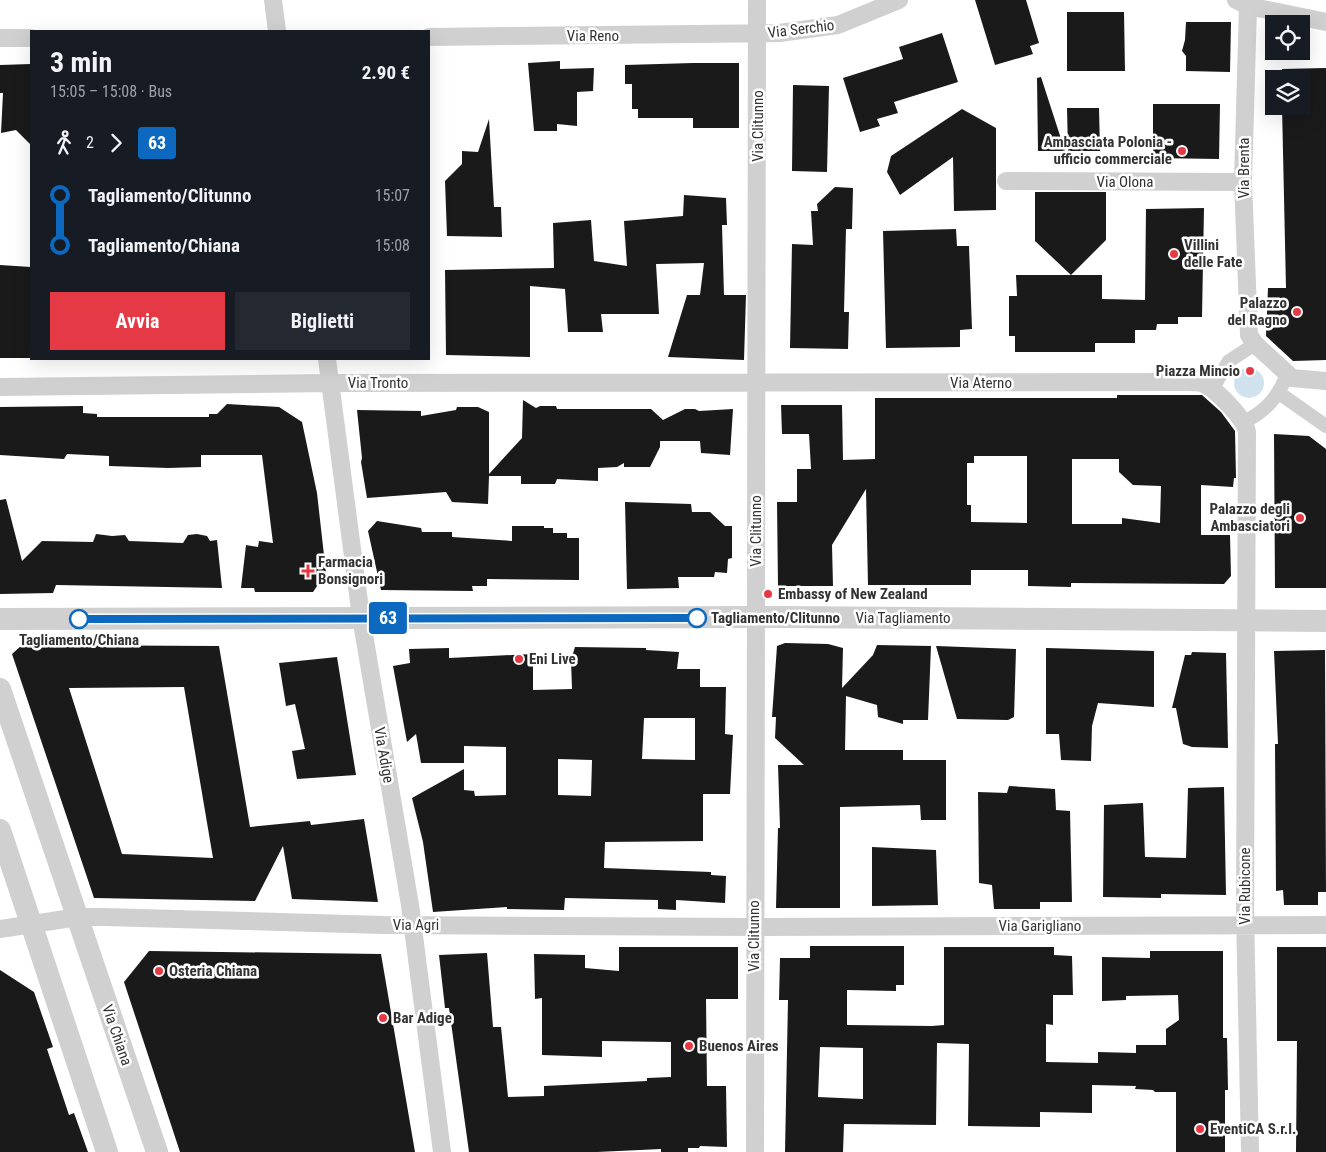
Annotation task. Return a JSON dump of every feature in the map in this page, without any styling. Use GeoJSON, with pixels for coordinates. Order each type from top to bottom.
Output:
{"type":"FeatureCollection","features":[{"type":"Feature","properties":{"kind":"street"},"geometry":{"type":"LineString","coordinates":[[273,0],[277,30]]}},
{"type":"Feature","properties":{"kind":"street","name":"Via Clitunno"},"geometry":{"type":"LineString","coordinates":[[755,1152],[757,0]]}},
{"type":"Feature","properties":{"kind":"street","name":"Via Serchio"},"geometry":{"type":"LineString","coordinates":[[758,34],[826,28],[857,19],[898,0]]}},
{"type":"Feature","properties":{"kind":"street"},"geometry":{"type":"LineString","coordinates":[[1242,3],[1326,22]]}},
{"type":"Feature","properties":{"kind":"street","name":"Via Brenta"},"geometry":{"type":"LineString","coordinates":[[1242,3],[1243,182],[1251,337]]}},
{"type":"Feature","properties":{"kind":"street","name":"Via Reno"},"geometry":{"type":"LineString","coordinates":[[430,37],[758,34]]}},
{"type":"Feature","properties":{"kind":"street"},"geometry":{"type":"LineString","coordinates":[[0,38],[30,38]]}},
{"type":"Feature","properties":{"kind":"street","name":"Via Olona"},"geometry":{"type":"LineString","coordinates":[[1006,181],[1243,182]]}},
{"type":"Feature","properties":{"kind":"street"},"geometry":{"type":"LineString","coordinates":[[1247,620],[1246,427],[1209,387],[1251,337],[1292,378],[1326,381]]}},
{"type":"Feature","properties":{"kind":"street","name":"Via Adige"},"geometry":{"type":"LineString","coordinates":[[326,360],[361,617],[413,925],[442,1152]]}},
{"type":"Feature","properties":{"kind":"street"},"geometry":{"type":"LineString","coordinates":[[1246,427],[1292,378]]}},
{"type":"Feature","properties":{"kind":"street","name":"Via Aterno"},"geometry":{"type":"LineString","coordinates":[[756,384],[1196,382],[1209,387]]}},
{"type":"Feature","properties":{"kind":"street","name":"Via Tronto"},"geometry":{"type":"LineString","coordinates":[[0,387],[330,383],[756,384]]}},
{"type":"Feature","properties":{"kind":"street"},"geometry":{"type":"LineString","coordinates":[[1279,393],[1326,426]]}},
{"type":"Feature","properties":{"kind":"street","name":"Via Tagliamento"},"geometry":{"type":"LineString","coordinates":[[0,619],[361,617],[1326,621]]}},
{"type":"Feature","properties":{"kind":"street","name":"Via Rubicone"},"geometry":{"type":"LineString","coordinates":[[1247,620],[1245,925],[1250,1152]]}},
{"type":"Feature","properties":{"kind":"street","name":"Via Chiana"},"geometry":{"type":"LineString","coordinates":[[0,689],[157,1152]]}},
{"type":"Feature","properties":{"kind":"street"},"geometry":{"type":"LineString","coordinates":[[0,830],[107,1152]]}},
{"type":"Feature","properties":{"kind":"street"},"geometry":{"type":"LineString","coordinates":[[0,929],[78,917]]}},
{"type":"Feature","properties":{"kind":"street","name":"Via Agri"},"geometry":{"type":"LineString","coordinates":[[78,917],[413,925],[754,927]]}},
{"type":"Feature","properties":{"kind":"street","name":"Via Garigliano"},"geometry":{"type":"LineString","coordinates":[[754,927],[1326,925]]}},
{"type":"Feature","properties":{"kind":"water"},"geometry":{"type":"Polygon","coordinates":[[[1249,368],[1259,373],[1264,383],[1259,393],[1249,398],[1239,393],[1234,383],[1239,373],[1249,368]]]}},
{"type":"Feature","properties":{"kind":"building"},"geometry":{"type":"Polygon","coordinates":[[[975,0],[1026,0],[1039,43],[1030,46],[1033,54],[995,65],[975,0]]]}},
{"type":"Feature","properties":{"kind":"building"},"geometry":{"type":"Polygon","coordinates":[[[1067,12],[1124,12],[1125,71],[1067,71],[1067,12]]]}},
{"type":"Feature","properties":{"kind":"building"},"geometry":{"type":"Polygon","coordinates":[[[1186,22],[1231,22],[1230,72],[1186,71],[1186,56],[1182,51],[1186,22]]]}},
{"type":"Feature","properties":{"kind":"building"},"geometry":{"type":"Polygon","coordinates":[[[942,33],[958,82],[894,102],[898,113],[877,119],[880,126],[860,132],[843,78],[903,59],[899,47],[942,33]]]}},
{"type":"Feature","properties":{"kind":"building"},"geometry":{"type":"Polygon","coordinates":[[[560,61],[560,69],[594,68],[593,91],[577,92],[577,126],[557,124],[557,131],[534,131],[528,63],[560,61]]]}},
{"type":"Feature","properties":{"kind":"building"},"geometry":{"type":"Polygon","coordinates":[[[739,63],[739,128],[693,128],[693,118],[638,118],[638,109],[632,109],[632,84],[625,84],[625,65],[739,63]]]}},
{"type":"Feature","properties":{"kind":"building"},"geometry":{"type":"Polygon","coordinates":[[[30,64],[30,144],[16,130],[1,133],[3,93],[0,93],[0,65],[30,64]]]}},
{"type":"Feature","properties":{"kind":"building"},"geometry":{"type":"Polygon","coordinates":[[[1326,68],[1326,360],[1293,361],[1266,336],[1268,288],[1286,288],[1282,115],[1310,115],[1310,70],[1282,69],[1326,68]]]}},
{"type":"Feature","properties":{"kind":"building"},"geometry":{"type":"Polygon","coordinates":[[[1041,77],[1065,151],[1038,151],[1037,78],[1041,77]]]}},
{"type":"Feature","properties":{"kind":"building"},"geometry":{"type":"Polygon","coordinates":[[[793,85],[829,86],[827,172],[792,171],[793,85]]]}},
{"type":"Feature","properties":{"kind":"building"},"geometry":{"type":"Polygon","coordinates":[[[1153,104],[1220,104],[1219,159],[1153,158],[1153,104]]]}},
{"type":"Feature","properties":{"kind":"building"},"geometry":{"type":"Polygon","coordinates":[[[1067,108],[1099,108],[1100,151],[1068,151],[1067,108]]]}},
{"type":"Feature","properties":{"kind":"building"},"geometry":{"type":"Polygon","coordinates":[[[962,109],[996,128],[996,210],[954,211],[953,157],[900,195],[887,172],[891,156],[962,109]]]}},
{"type":"Feature","properties":{"kind":"building"},"geometry":{"type":"Polygon","coordinates":[[[489,119],[494,207],[501,207],[502,237],[447,236],[445,181],[462,164],[462,151],[478,152],[489,119]]]}},
{"type":"Feature","properties":{"kind":"building"},"geometry":{"type":"Polygon","coordinates":[[[835,187],[853,188],[852,229],[846,229],[844,312],[849,312],[848,349],[790,348],[792,244],[813,245],[811,211],[818,211],[817,204],[835,187]]]}},
{"type":"Feature","properties":{"kind":"building"},"geometry":{"type":"Polygon","coordinates":[[[1035,192],[1106,192],[1106,240],[1071,275],[1035,241],[1035,192]]]}},
{"type":"Feature","properties":{"kind":"building"},"geometry":{"type":"Polygon","coordinates":[[[684,195],[726,198],[727,225],[722,225],[724,295],[746,295],[744,360],[668,357],[687,295],[700,295],[704,263],[656,264],[659,314],[601,314],[603,332],[568,332],[565,289],[530,286],[530,357],[446,355],[445,270],[554,268],[553,223],[591,220],[594,261],[627,266],[624,221],[683,216],[684,195]]]}},
{"type":"Feature","properties":{"kind":"building"},"geometry":{"type":"Polygon","coordinates":[[[1204,208],[1202,317],[1178,317],[1178,324],[1157,324],[1156,330],[1135,330],[1135,343],[1095,343],[1095,352],[1015,352],[1015,336],[1009,336],[1009,296],[1017,296],[1016,275],[1102,275],[1102,299],[1145,300],[1146,209],[1204,208]]]}},
{"type":"Feature","properties":{"kind":"building"},"geometry":{"type":"Polygon","coordinates":[[[956,229],[957,246],[969,246],[972,329],[960,330],[960,347],[886,348],[883,231],[956,229]]]}},
{"type":"Feature","properties":{"kind":"building"},"geometry":{"type":"Polygon","coordinates":[[[0,265],[30,267],[30,358],[0,358],[0,265]]]}},
{"type":"Feature","properties":{"kind":"building"},"geometry":{"type":"Polygon","coordinates":[[[1117,395],[1202,395],[1221,412],[1235,431],[1236,478],[1234,478],[1233,487],[1201,485],[1201,535],[1230,535],[1231,576],[1224,584],[1071,583],[1071,587],[1028,586],[1028,570],[971,570],[971,585],[868,585],[866,489],[832,545],[833,586],[778,586],[777,502],[797,502],[797,469],[811,469],[809,434],[782,434],[781,405],[842,405],[843,460],[875,459],[875,398],[1117,398],[1117,395]],[[974,456],[974,463],[967,463],[967,505],[971,505],[971,522],[1027,523],[1027,456],[974,456]],[[1072,459],[1072,524],[1122,524],[1122,518],[1160,523],[1161,486],[1133,485],[1119,472],[1119,459],[1072,459]]]}},
{"type":"Feature","properties":{"kind":"building"},"geometry":{"type":"Polygon","coordinates":[[[523,400],[536,408],[540,406],[556,406],[557,409],[651,409],[663,420],[685,409],[699,411],[733,409],[730,455],[701,453],[700,441],[660,441],[660,447],[650,467],[624,467],[624,463],[617,467],[598,468],[598,481],[557,479],[555,484],[521,484],[521,476],[489,476],[488,504],[452,502],[446,492],[367,498],[361,462],[357,410],[421,411],[421,416],[456,410],[457,407],[478,407],[489,412],[489,474],[522,438],[523,400]]]}},
{"type":"Feature","properties":{"kind":"building"},"geometry":{"type":"Polygon","coordinates":[[[227,404],[279,407],[302,422],[317,493],[326,573],[313,592],[255,592],[254,588],[241,588],[246,545],[258,547],[259,541],[273,543],[262,455],[201,455],[201,467],[168,468],[109,466],[109,456],[67,454],[64,459],[0,455],[0,407],[83,406],[83,413],[97,414],[97,417],[209,417],[209,414],[217,414],[227,404]]]}},
{"type":"Feature","properties":{"kind":"building","name":"Palazzo degli Ambasciatori"},"geometry":{"type":"Polygon","coordinates":[[[1274,434],[1309,436],[1326,449],[1326,588],[1275,588],[1274,434]]]}},
{"type":"Feature","properties":{"kind":"building"},"geometry":{"type":"Polygon","coordinates":[[[6,499],[22,561],[42,541],[93,542],[96,534],[125,535],[129,541],[183,543],[188,535],[197,534],[207,536],[210,541],[217,540],[222,588],[56,585],[53,593],[0,594],[0,500],[6,499]]]}},
{"type":"Feature","properties":{"kind":"building"},"geometry":{"type":"Polygon","coordinates":[[[625,502],[691,504],[692,512],[710,512],[725,526],[732,526],[732,558],[728,559],[727,573],[715,572],[714,577],[678,577],[679,588],[627,589],[625,502]]]}},
{"type":"Feature","properties":{"kind":"building"},"geometry":{"type":"Polygon","coordinates":[[[377,521],[421,528],[422,532],[452,532],[452,537],[512,541],[512,526],[544,526],[544,528],[553,528],[553,533],[567,533],[567,538],[579,538],[579,580],[487,579],[487,586],[472,586],[473,591],[381,590],[368,531],[377,521]]]}},
{"type":"Feature","properties":{"kind":"building"},"geometry":{"type":"Polygon","coordinates":[[[785,643],[828,644],[843,648],[842,688],[873,655],[877,645],[931,646],[928,720],[903,720],[903,724],[878,717],[877,705],[846,696],[845,750],[903,750],[903,760],[946,760],[946,820],[921,820],[920,805],[840,807],[840,908],[776,908],[778,828],[780,828],[778,765],[804,765],[775,738],[776,717],[772,717],[777,646],[785,643]]]}},
{"type":"Feature","properties":{"kind":"building"},"geometry":{"type":"Polygon","coordinates":[[[22,645],[219,646],[250,827],[310,821],[311,825],[364,819],[378,902],[292,899],[283,846],[255,901],[94,898],[12,654],[22,645]],[[184,687],[69,688],[122,854],[213,858],[184,687]]]}},
{"type":"Feature","properties":{"kind":"building"},"geometry":{"type":"Polygon","coordinates":[[[936,646],[1016,649],[1014,717],[1008,720],[957,719],[936,646]]]}},
{"type":"Feature","properties":{"kind":"building"},"geometry":{"type":"Polygon","coordinates":[[[575,647],[646,648],[646,650],[679,652],[677,669],[700,669],[700,687],[726,687],[725,734],[733,735],[730,794],[703,794],[703,841],[605,842],[604,868],[711,872],[711,875],[726,876],[725,903],[676,900],[676,910],[658,909],[658,900],[565,898],[564,910],[507,909],[507,907],[433,912],[423,842],[412,798],[464,769],[464,790],[474,791],[475,796],[506,795],[506,747],[464,746],[464,763],[421,763],[416,734],[407,742],[393,666],[410,663],[409,649],[449,648],[449,658],[533,654],[533,690],[572,689],[571,660],[575,647]],[[644,718],[642,759],[695,760],[695,718],[644,718]],[[558,759],[558,795],[591,796],[592,760],[558,759]]]}},
{"type":"Feature","properties":{"kind":"building"},"geometry":{"type":"Polygon","coordinates":[[[1046,648],[1154,651],[1154,707],[1098,703],[1092,726],[1091,761],[1061,760],[1059,734],[1046,734],[1046,648]]]}},
{"type":"Feature","properties":{"kind":"building"},"geometry":{"type":"Polygon","coordinates":[[[1325,650],[1326,892],[1318,892],[1318,905],[1284,905],[1283,890],[1276,891],[1275,744],[1278,744],[1274,651],[1325,650]]]}},
{"type":"Feature","properties":{"kind":"building"},"geometry":{"type":"Polygon","coordinates":[[[1192,652],[1226,653],[1228,748],[1192,747],[1183,744],[1176,708],[1172,708],[1185,655],[1191,655],[1192,652]]]}},
{"type":"Feature","properties":{"kind":"building"},"geometry":{"type":"Polygon","coordinates":[[[337,657],[356,775],[297,779],[292,751],[305,749],[295,704],[286,706],[279,663],[337,657]]]}},
{"type":"Feature","properties":{"kind":"building"},"geometry":{"type":"Polygon","coordinates":[[[1009,786],[1055,789],[1056,810],[1070,811],[1072,902],[1040,902],[1040,909],[994,909],[992,885],[979,883],[978,792],[1007,793],[1009,786]]]}},
{"type":"Feature","properties":{"kind":"building"},"geometry":{"type":"Polygon","coordinates":[[[1224,787],[1226,895],[1161,894],[1161,898],[1103,897],[1104,805],[1143,803],[1145,857],[1186,858],[1188,788],[1224,787]]]}},
{"type":"Feature","properties":{"kind":"building"},"geometry":{"type":"Polygon","coordinates":[[[872,847],[936,850],[938,905],[872,906],[872,847]]]}},
{"type":"Feature","properties":{"kind":"building"},"geometry":{"type":"Polygon","coordinates":[[[810,946],[904,946],[904,985],[896,985],[896,991],[847,990],[847,1025],[932,1026],[944,1025],[944,947],[1054,947],[1054,955],[1072,956],[1073,995],[1053,995],[1053,1025],[1046,1024],[1046,1062],[1098,1063],[1098,1052],[1136,1053],[1136,1045],[1166,1045],[1166,1029],[1179,1020],[1178,995],[1126,996],[1126,1000],[1102,1001],[1102,957],[1150,958],[1150,951],[1223,951],[1223,1038],[1227,1038],[1228,1090],[1225,1090],[1225,1152],[1176,1152],[1176,1092],[1155,1092],[1153,1090],[1135,1089],[1136,1086],[1092,1085],[1092,1113],[1040,1112],[1040,1127],[968,1126],[969,1044],[937,1043],[936,1125],[844,1124],[843,1152],[785,1152],[788,1000],[779,1000],[780,958],[810,958],[810,946]],[[820,1047],[818,1097],[863,1099],[863,1048],[820,1047]]]}},
{"type":"Feature","properties":{"kind":"building"},"geometry":{"type":"Polygon","coordinates":[[[619,947],[738,947],[738,999],[706,999],[707,1086],[726,1086],[727,1147],[700,1146],[699,1148],[688,1148],[688,1152],[661,1152],[661,1149],[597,1152],[469,1152],[449,1008],[445,1008],[439,955],[487,953],[493,1027],[501,1027],[508,1097],[544,1096],[544,1086],[647,1081],[647,1078],[671,1077],[671,1042],[602,1041],[602,1057],[542,1055],[542,998],[535,999],[534,954],[585,955],[585,968],[619,971],[619,947]]]}},
{"type":"Feature","properties":{"kind":"building"},"geometry":{"type":"Polygon","coordinates":[[[1277,947],[1326,947],[1326,1152],[1296,1152],[1297,1041],[1277,1041],[1277,947]]]}},
{"type":"Feature","properties":{"kind":"building"},"geometry":{"type":"Polygon","coordinates":[[[149,951],[381,954],[415,1152],[180,1152],[124,982],[149,951]]]}},
{"type":"Feature","properties":{"kind":"building"},"geometry":{"type":"Polygon","coordinates":[[[0,970],[34,992],[53,1047],[47,1049],[69,1115],[74,1113],[88,1152],[0,1152],[0,970]]]}},
{"type":"Feature","properties":{"kind":"bus line","name":"63"},"geometry":{"type":"LineString","coordinates":[[79,619],[361,617],[697,618]]}},
{"type":"Feature","properties":{"kind":"place","name":"Ambasciata Polonia - ufficio commerciale"},"geometry":{"type":"Point","coordinates":[1182,151]}},
{"type":"Feature","properties":{"kind":"place","name":"Villini delle Fate"},"geometry":{"type":"Point","coordinates":[1174,254]}},
{"type":"Feature","properties":{"kind":"place","name":"Palazzo del Ragno"},"geometry":{"type":"Point","coordinates":[1297,312]}},
{"type":"Feature","properties":{"kind":"place","name":"Piazza Mincio"},"geometry":{"type":"Point","coordinates":[1250,371]}},
{"type":"Feature","properties":{"kind":"place","name":"Palazzo degli Ambasciatori"},"geometry":{"type":"Point","coordinates":[1300,518]}},
{"type":"Feature","properties":{"kind":"place","name":"Farmacia Bonsignori"},"geometry":{"type":"Point","coordinates":[308,571]}},
{"type":"Feature","properties":{"kind":"place","name":"Embassy of New Zealand"},"geometry":{"type":"Point","coordinates":[768,594]}},
{"type":"Feature","properties":{"kind":"place","name":"Tagliamento/Clitunno"},"geometry":{"type":"Point","coordinates":[697,618]}},
{"type":"Feature","properties":{"kind":"place","name":"Tagliamento/Chiana"},"geometry":{"type":"Point","coordinates":[79,619]}},
{"type":"Feature","properties":{"kind":"place","name":"Eni Live"},"geometry":{"type":"Point","coordinates":[519,659]}},
{"type":"Feature","properties":{"kind":"place","name":"Osteria Chiana"},"geometry":{"type":"Point","coordinates":[159,971]}},
{"type":"Feature","properties":{"kind":"place","name":"Bar Adige"},"geometry":{"type":"Point","coordinates":[383,1018]}},
{"type":"Feature","properties":{"kind":"place","name":"Buenos Aires"},"geometry":{"type":"Point","coordinates":[689,1046]}},
{"type":"Feature","properties":{"kind":"place","name":"EventiCA S.r.l."},"geometry":{"type":"Point","coordinates":[1200,1129]}}]}
